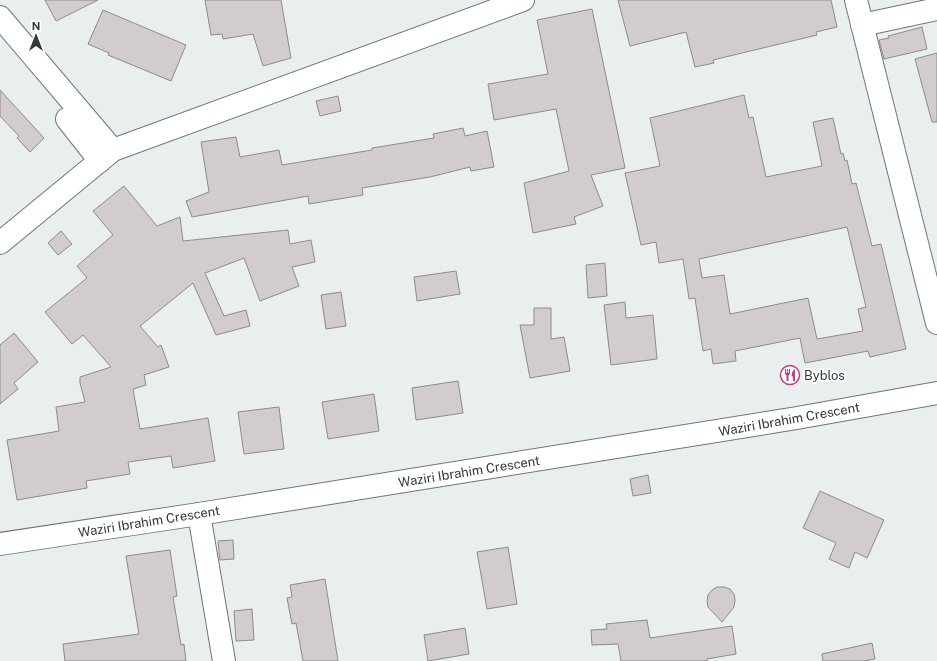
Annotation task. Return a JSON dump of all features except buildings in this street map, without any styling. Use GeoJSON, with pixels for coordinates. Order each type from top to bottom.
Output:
{"type":"FeatureCollection","features":[{"type":"Feature","properties":{"kind":"street"},"geometry":{"type":"LineString","coordinates":[[0,243],[107,155],[523,0]]}},
{"type":"Feature","properties":{"kind":"street"},"geometry":{"type":"LineString","coordinates":[[856,0],[937,323]]}},
{"type":"Feature","properties":{"kind":"street"},"geometry":{"type":"LineString","coordinates":[[862,25],[937,9]]}},
{"type":"Feature","properties":{"kind":"street"},"geometry":{"type":"LineString","coordinates":[[0,17],[107,155]]}},
{"type":"Feature","properties":{"kind":"street"},"geometry":{"type":"LineString","coordinates":[[0,35],[107,155]]}},
{"type":"Feature","properties":{"kind":"street","name":"Waziri Ibrahim Crescent"},"geometry":{"type":"LineString","coordinates":[[0,544],[199,514],[797,418],[937,393]]}},
{"type":"Feature","properties":{"kind":"street"},"geometry":{"type":"LineString","coordinates":[[199,514],[224,661]]}},
{"type":"Feature","properties":{"kind":"place","name":"Byblos"},"geometry":{"type":"Point","coordinates":[790,375]}}]}
